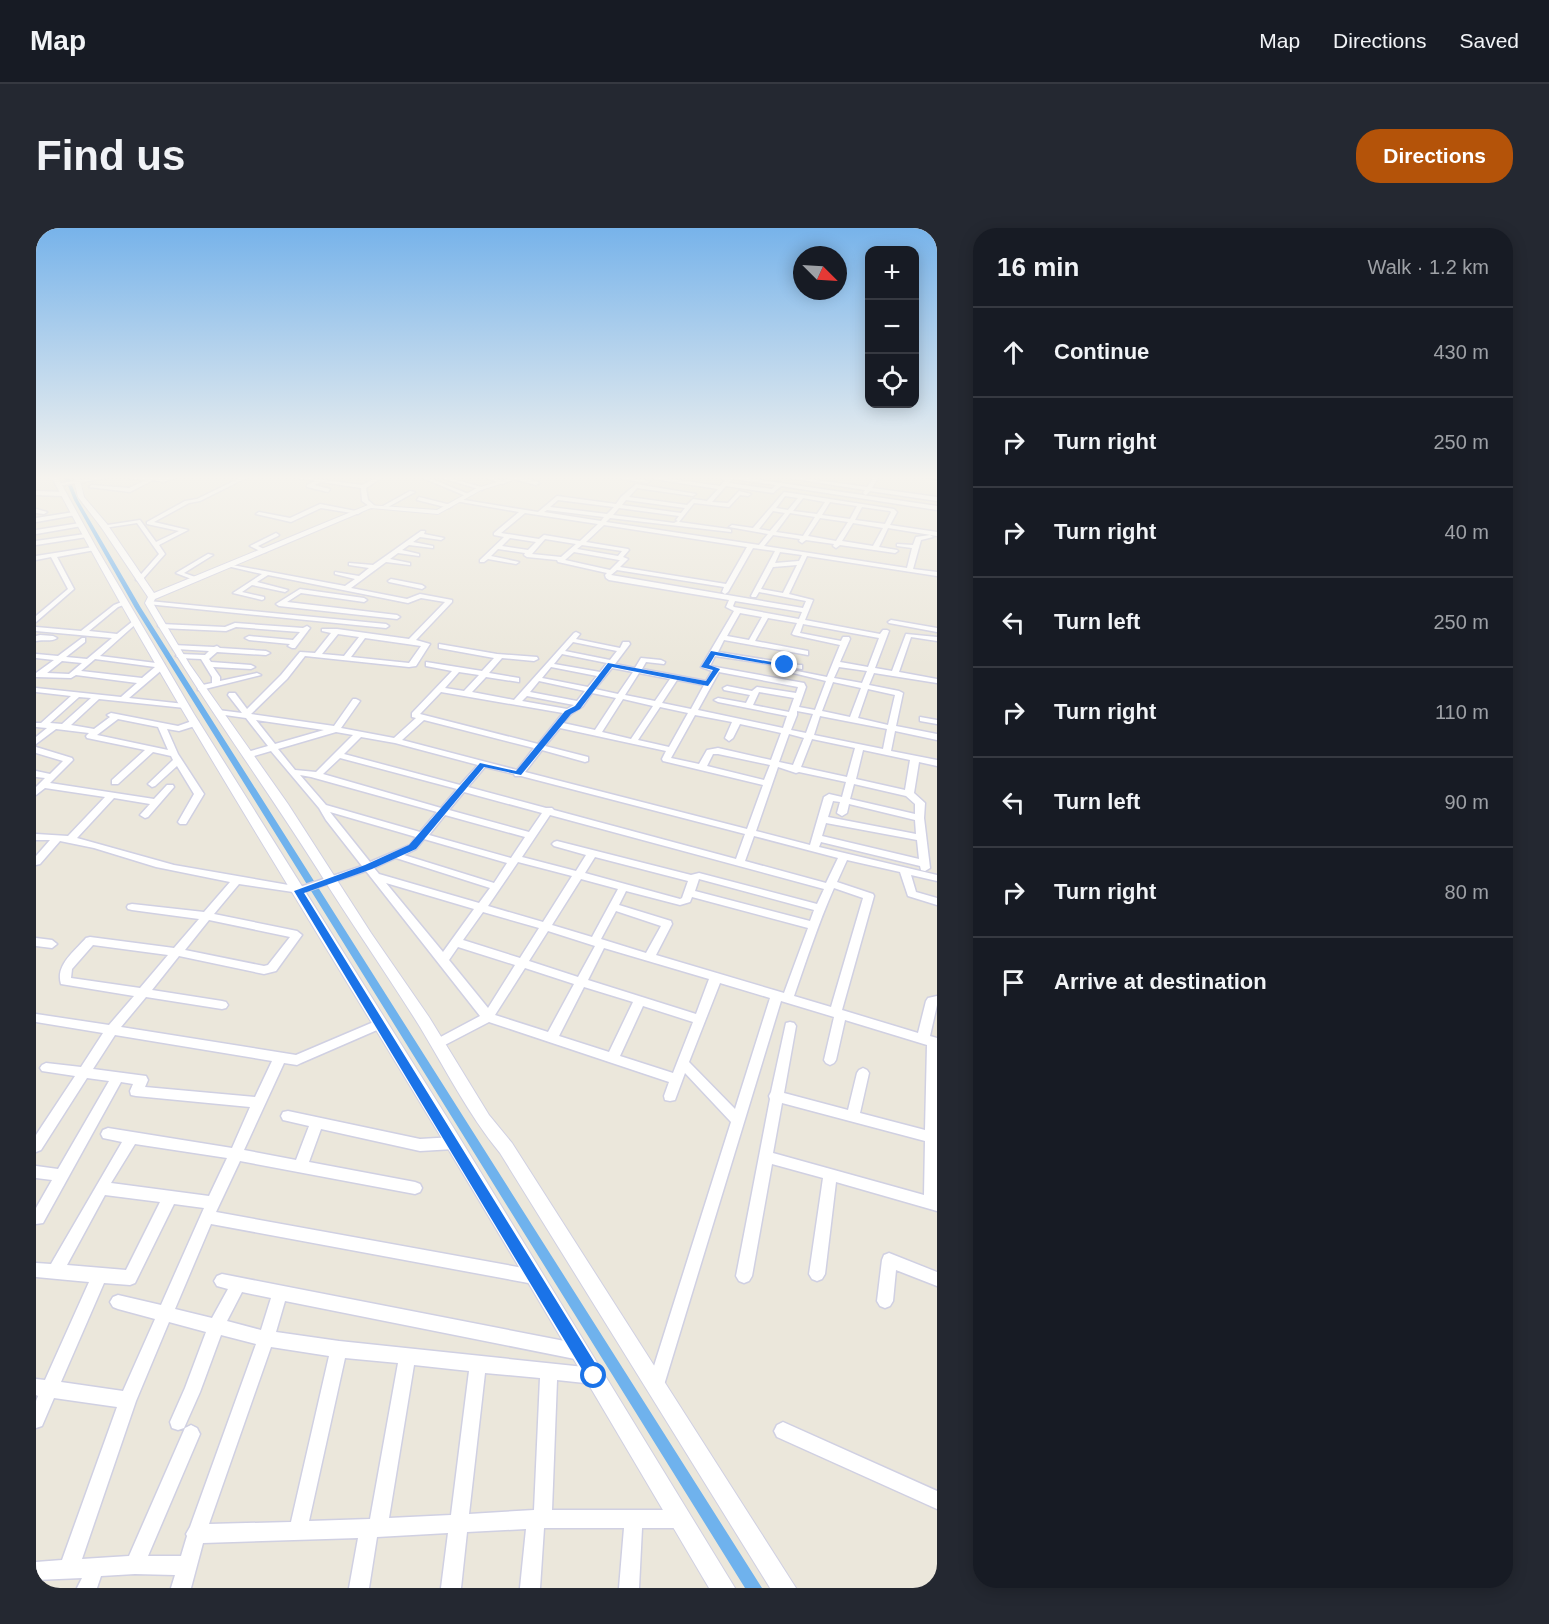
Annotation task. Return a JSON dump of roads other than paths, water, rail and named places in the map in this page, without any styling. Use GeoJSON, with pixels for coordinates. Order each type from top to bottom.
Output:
{"type":"FeatureCollection","features":[{"type":"Feature","properties":{"kind":"street"},"geometry":{"type":"LineString","coordinates":[[38,557],[36,544],[58,539]]}},
{"type":"Feature","properties":{"kind":"street"},"geometry":{"type":"LineString","coordinates":[[38,557],[74,539]]}},
{"type":"Feature","properties":{"kind":"street"},"geometry":{"type":"LineString","coordinates":[[38,557],[53,555],[77,539]]}},
{"type":"Feature","properties":{"kind":"street"},"geometry":{"type":"LineString","coordinates":[[88,539],[195,723],[302,889],[380,1024],[723,1588]]}},
{"type":"Feature","properties":{"kind":"street"},"geometry":{"type":"LineString","coordinates":[[113,539],[139,580],[161,626],[178,651],[208,686],[218,712],[282,804],[326,881],[437,1044],[483,1120],[506,1148],[784,1588]]}},
{"type":"Feature","properties":{"kind":"street"},"geometry":{"type":"LineString","coordinates":[[139,580],[162,554],[151,539]]}},
{"type":"Feature","properties":{"kind":"street"},"geometry":{"type":"LineString","coordinates":[[155,545],[166,539]]}},
{"type":"Feature","properties":{"kind":"street"},"geometry":{"type":"LineString","coordinates":[[264,551],[253,546],[268,539]]}},
{"type":"Feature","properties":{"kind":"street"},"geometry":{"type":"LineString","coordinates":[[38,675],[66,677],[75,673],[118,636],[130,611],[196,579],[292,539]]}},
{"type":"Feature","properties":{"kind":"street"},"geometry":{"type":"LineString","coordinates":[[345,589],[412,539]]}},
{"type":"Feature","properties":{"kind":"street"},"geometry":{"type":"LineString","coordinates":[[505,539],[484,559],[516,562]]}},
{"type":"Feature","properties":{"kind":"street"},"geometry":{"type":"LineString","coordinates":[[542,539],[527,555],[561,560],[563,563],[728,586]]}},
{"type":"Feature","properties":{"kind":"street"},"geometry":{"type":"LineString","coordinates":[[561,539],[626,550],[619,558]]}},
{"type":"Feature","properties":{"kind":"street"},"geometry":{"type":"LineString","coordinates":[[561,560],[582,539]]}},
{"type":"Feature","properties":{"kind":"street"},"geometry":{"type":"LineString","coordinates":[[714,539],[937,573]]}},
{"type":"Feature","properties":{"kind":"street"},"geometry":{"type":"LineString","coordinates":[[761,546],[767,539]]}},
{"type":"Feature","properties":{"kind":"street"},"geometry":{"type":"LineString","coordinates":[[792,551],[803,539]]}},
{"type":"Feature","properties":{"kind":"street"},"geometry":{"type":"LineString","coordinates":[[819,539],[895,551]]}},
{"type":"Feature","properties":{"kind":"street"},"geometry":{"type":"LineString","coordinates":[[830,557],[840,539]]}},
{"type":"Feature","properties":{"kind":"street"},"geometry":{"type":"LineString","coordinates":[[875,548],[879,539]]}},
{"type":"Feature","properties":{"kind":"street"},"geometry":{"type":"LineString","coordinates":[[910,570],[918,539]]}},
{"type":"Feature","properties":{"kind":"street"},"geometry":{"type":"LineString","coordinates":[[407,543],[431,547]]}},
{"type":"Feature","properties":{"kind":"street"},"geometry":{"type":"LineString","coordinates":[[899,544],[916,547]]}},
{"type":"Feature","properties":{"kind":"street"},"geometry":{"type":"LineString","coordinates":[[722,597],[752,545]]}},
{"type":"Feature","properties":{"kind":"street"},"geometry":{"type":"LineString","coordinates":[[855,555],[860,546]]}},
{"type":"Feature","properties":{"kind":"street"},"geometry":{"type":"LineString","coordinates":[[497,547],[530,552]]}},
{"type":"Feature","properties":{"kind":"street"},"geometry":{"type":"LineString","coordinates":[[751,602],[779,549]]}},
{"type":"Feature","properties":{"kind":"street"},"geometry":{"type":"LineString","coordinates":[[571,550],[625,559],[608,577],[806,611]]}},
{"type":"Feature","properties":{"kind":"street"},"geometry":{"type":"LineString","coordinates":[[396,551],[417,555]]}},
{"type":"Feature","properties":{"kind":"street"},"geometry":{"type":"LineString","coordinates":[[785,595],[806,553]]}},
{"type":"Feature","properties":{"kind":"street"},"geometry":{"type":"LineString","coordinates":[[36,620],[71,589],[53,555]]}},
{"type":"Feature","properties":{"kind":"street"},"geometry":{"type":"LineString","coordinates":[[196,579],[179,573],[210,555]]}},
{"type":"Feature","properties":{"kind":"street"},"geometry":{"type":"LineString","coordinates":[[384,560],[408,564]]}},
{"type":"Feature","properties":{"kind":"street"},"geometry":{"type":"LineString","coordinates":[[770,565],[801,563]]}},
{"type":"Feature","properties":{"kind":"street"},"geometry":{"type":"LineString","coordinates":[[351,564],[374,567]]}},
{"type":"Feature","properties":{"kind":"street"},"geometry":{"type":"LineString","coordinates":[[229,565],[410,602],[423,597],[450,602],[411,641]]}},
{"type":"Feature","properties":{"kind":"street"},"geometry":{"type":"LineString","coordinates":[[267,573],[236,593],[259,600],[276,588]]}},
{"type":"Feature","properties":{"kind":"street"},"geometry":{"type":"LineString","coordinates":[[337,573],[360,578]]}},
{"type":"Feature","properties":{"kind":"street"},"geometry":{"type":"LineString","coordinates":[[391,581],[422,587]]}},
{"type":"Feature","properties":{"kind":"street"},"geometry":{"type":"LineString","coordinates":[[252,583],[285,590]]}},
{"type":"Feature","properties":{"kind":"street"},"geometry":{"type":"LineString","coordinates":[[392,598],[408,585]]}},
{"type":"Feature","properties":{"kind":"street"},"geometry":{"type":"LineString","coordinates":[[642,592],[648,585]]}},
{"type":"Feature","properties":{"kind":"street"},"geometry":{"type":"LineString","coordinates":[[757,590],[810,600],[796,634],[844,644]]}},
{"type":"Feature","properties":{"kind":"street"},"geometry":{"type":"LineString","coordinates":[[265,615],[300,591],[364,600]]}},
{"type":"Feature","properties":{"kind":"street"},"geometry":{"type":"LineString","coordinates":[[249,638],[294,644],[338,596]]}},
{"type":"Feature","properties":{"kind":"street"},"geometry":{"type":"LineString","coordinates":[[733,599],[729,607],[738,610],[883,637],[902,649]]}},
{"type":"Feature","properties":{"kind":"street"},"geometry":{"type":"LineString","coordinates":[[149,602],[386,626]]}},
{"type":"Feature","properties":{"kind":"street"},"geometry":{"type":"LineString","coordinates":[[281,603],[397,617]]}},
{"type":"Feature","properties":{"kind":"street"},"geometry":{"type":"LineString","coordinates":[[38,675],[60,658],[116,606],[130,611]]}},
{"type":"Feature","properties":{"kind":"street"},"geometry":{"type":"LineString","coordinates":[[738,610],[705,667],[802,686],[748,832],[740,862]]}},
{"type":"Feature","properties":{"kind":"street"},"geometry":{"type":"LineString","coordinates":[[751,643],[766,615]]}},
{"type":"Feature","properties":{"kind":"street"},"geometry":{"type":"LineString","coordinates":[[891,622],[937,630]]}},
{"type":"Feature","properties":{"kind":"street"},"geometry":{"type":"LineString","coordinates":[[161,626],[226,629],[235,624],[305,630]]}},
{"type":"Feature","properties":{"kind":"street"},"geometry":{"type":"LineString","coordinates":[[36,629],[61,631],[111,643]]}},
{"type":"Feature","properties":{"kind":"street"},"geometry":{"type":"LineString","coordinates":[[248,715],[284,677],[301,655],[411,665],[426,644],[324,630]]}},
{"type":"Feature","properties":{"kind":"street"},"geometry":{"type":"LineString","coordinates":[[796,770],[848,630]]}},
{"type":"Feature","properties":{"kind":"street"},"geometry":{"type":"LineString","coordinates":[[36,651],[61,631]]}},
{"type":"Feature","properties":{"kind":"street"},"geometry":{"type":"LineString","coordinates":[[317,655],[337,631]]}},
{"type":"Feature","properties":{"kind":"street"},"geometry":{"type":"LineString","coordinates":[[346,658],[364,635]]}},
{"type":"Feature","properties":{"kind":"street"},"geometry":{"type":"LineString","coordinates":[[895,674],[908,635],[937,639]]}},
{"type":"Feature","properties":{"kind":"street"},"geometry":{"type":"LineString","coordinates":[[36,639],[40,637],[118,636]]}},
{"type":"Feature","properties":{"kind":"street"},"geometry":{"type":"LineString","coordinates":[[517,702],[574,637],[624,646],[580,704],[568,712],[518,774]]}},
{"type":"Feature","properties":{"kind":"street"},"geometry":{"type":"LineString","coordinates":[[722,637],[805,653]]}},
{"type":"Feature","properties":{"kind":"street"},"geometry":{"type":"LineString","coordinates":[[853,720],[883,637]]}},
{"type":"Feature","properties":{"kind":"street"},"geometry":{"type":"LineString","coordinates":[[791,683],[812,638]]}},
{"type":"Feature","properties":{"kind":"street"},"geometry":{"type":"LineString","coordinates":[[442,646],[499,657],[534,659]]}},
{"type":"Feature","properties":{"kind":"street"},"geometry":{"type":"LineString","coordinates":[[178,651],[217,648],[266,652],[243,677]]}},
{"type":"Feature","properties":{"kind":"street"},"geometry":{"type":"LineString","coordinates":[[207,661],[217,648]]}},
{"type":"Feature","properties":{"kind":"street"},"geometry":{"type":"LineString","coordinates":[[178,651],[207,661],[251,667]]}},
{"type":"Feature","properties":{"kind":"street"},"geometry":{"type":"LineString","coordinates":[[561,652],[708,684]]}},
{"type":"Feature","properties":{"kind":"street"},"geometry":{"type":"LineString","coordinates":[[713,653],[899,693],[887,752]]}},
{"type":"Feature","properties":{"kind":"street"},"geometry":{"type":"LineString","coordinates":[[36,656],[161,666]]}},
{"type":"Feature","properties":{"kind":"street"},"geometry":{"type":"LineString","coordinates":[[466,694],[499,657]]}},
{"type":"Feature","properties":{"kind":"street"},"geometry":{"type":"LineString","coordinates":[[597,734],[644,660],[661,662]]}},
{"type":"Feature","properties":{"kind":"street"},"geometry":{"type":"LineString","coordinates":[[207,661],[216,677],[208,686]]}},
{"type":"Feature","properties":{"kind":"street"},"geometry":{"type":"LineString","coordinates":[[429,664],[516,680]]}},
{"type":"Feature","properties":{"kind":"street"},"geometry":{"type":"LineString","coordinates":[[836,664],[937,681]]}},
{"type":"Feature","properties":{"kind":"street"},"geometry":{"type":"LineString","coordinates":[[550,665],[602,675]]}},
{"type":"Feature","properties":{"kind":"street"},"geometry":{"type":"LineString","coordinates":[[123,699],[161,666]]}},
{"type":"Feature","properties":{"kind":"street"},"geometry":{"type":"LineString","coordinates":[[458,669],[416,714],[421,718],[585,759]]}},
{"type":"Feature","properties":{"kind":"street"},"geometry":{"type":"LineString","coordinates":[[717,669],[666,758],[767,783]]}},
{"type":"Feature","properties":{"kind":"street"},"geometry":{"type":"LineString","coordinates":[[75,673],[144,681]]}},
{"type":"Feature","properties":{"kind":"street"},"geometry":{"type":"LineString","coordinates":[[208,686],[257,675]]}},
{"type":"Feature","properties":{"kind":"street"},"geometry":{"type":"LineString","coordinates":[[633,742],[675,677]]}},
{"type":"Feature","properties":{"kind":"street"},"geometry":{"type":"LineString","coordinates":[[538,679],[937,763]]}},
{"type":"Feature","properties":{"kind":"street"},"geometry":{"type":"LineString","coordinates":[[727,688],[753,693]]}},
{"type":"Feature","properties":{"kind":"street"},"geometry":{"type":"LineString","coordinates":[[440,689],[568,712]]}},
{"type":"Feature","properties":{"kind":"street"},"geometry":{"type":"LineString","coordinates":[[748,706],[753,693],[759,689],[798,696]]}},
{"type":"Feature","properties":{"kind":"street"},"geometry":{"type":"LineString","coordinates":[[38,692],[78,694],[185,706]]}},
{"type":"Feature","properties":{"kind":"street"},"geometry":{"type":"LineString","coordinates":[[525,693],[580,704]]}},
{"type":"Feature","properties":{"kind":"street"},"geometry":{"type":"LineString","coordinates":[[39,725],[78,694]]}},
{"type":"Feature","properties":{"kind":"street"},"geometry":{"type":"LineString","coordinates":[[232,695],[488,1017],[551,1040],[676,1079]]}},
{"type":"Feature","properties":{"kind":"street"},"geometry":{"type":"LineString","coordinates":[[36,741],[59,727],[97,697]]}},
{"type":"Feature","properties":{"kind":"street"},"geometry":{"type":"LineString","coordinates":[[718,700],[748,706],[816,712],[937,737]]}},
{"type":"Feature","properties":{"kind":"street"},"geometry":{"type":"LineString","coordinates":[[247,755],[336,729],[356,702]]}},
{"type":"Feature","properties":{"kind":"street"},"geometry":{"type":"LineString","coordinates":[[218,712],[336,729],[396,741],[814,849],[937,878]]}},
{"type":"Feature","properties":{"kind":"street"},"geometry":{"type":"LineString","coordinates":[[176,757],[152,749],[90,736],[111,715],[179,729],[195,723]]}},
{"type":"Feature","properties":{"kind":"street"},"geometry":{"type":"LineString","coordinates":[[396,741],[421,718]]}},
{"type":"Feature","properties":{"kind":"street"},"geometry":{"type":"LineString","coordinates":[[923,719],[937,722]]}},
{"type":"Feature","properties":{"kind":"street"},"geometry":{"type":"LineString","coordinates":[[729,738],[737,721]]}},
{"type":"Feature","properties":{"kind":"street"},"geometry":{"type":"LineString","coordinates":[[39,725],[95,732]]}},
{"type":"Feature","properties":{"kind":"street"},"geometry":{"type":"LineString","coordinates":[[161,725],[176,757],[199,794],[183,822]]}},
{"type":"Feature","properties":{"kind":"street"},"geometry":{"type":"LineString","coordinates":[[559,725],[671,750]]}},
{"type":"Feature","properties":{"kind":"street"},"geometry":{"type":"LineString","coordinates":[[317,776],[360,734]]}},
{"type":"Feature","properties":{"kind":"street"},"geometry":{"type":"LineString","coordinates":[[842,813],[860,747]]}},
{"type":"Feature","properties":{"kind":"street"},"geometry":{"type":"LineString","coordinates":[[115,782],[152,749]]}},
{"type":"Feature","properties":{"kind":"street"},"geometry":{"type":"LineString","coordinates":[[36,750],[69,760],[40,788]]}},
{"type":"Feature","properties":{"kind":"street"},"geometry":{"type":"LineString","coordinates":[[702,768],[710,752],[714,750],[909,794],[920,803],[919,818],[925,875]]}},
{"type":"Feature","properties":{"kind":"street"},"geometry":{"type":"LineString","coordinates":[[339,755],[869,896],[839,1013],[830,1060]]}},
{"type":"Feature","properties":{"kind":"street"},"geometry":{"type":"LineString","coordinates":[[152,784],[176,757]]}},
{"type":"Feature","properties":{"kind":"street"},"geometry":{"type":"LineString","coordinates":[[909,794],[915,758]]}},
{"type":"Feature","properties":{"kind":"street"},"geometry":{"type":"LineString","coordinates":[[36,837],[70,838],[100,845],[155,864],[237,880],[302,889],[372,871],[413,847],[483,765]]}},
{"type":"Feature","properties":{"kind":"street"},"geometry":{"type":"LineString","coordinates":[[293,772],[317,776],[531,836]]}},
{"type":"Feature","properties":{"kind":"street"},"geometry":{"type":"LineString","coordinates":[[36,774],[52,777]]}},
{"type":"Feature","properties":{"kind":"street"},"geometry":{"type":"LineString","coordinates":[[145,815],[170,787]]}},
{"type":"Feature","properties":{"kind":"street"},"geometry":{"type":"LineString","coordinates":[[40,788],[157,802]]}},
{"type":"Feature","properties":{"kind":"street"},"geometry":{"type":"LineString","coordinates":[[70,838],[111,796]]}},
{"type":"Feature","properties":{"kind":"street"},"geometry":{"type":"LineString","coordinates":[[814,849],[829,797],[919,818]]}},
{"type":"Feature","properties":{"kind":"street"},"geometry":{"type":"LineString","coordinates":[[323,807],[515,860],[578,873],[682,902],[690,893],[694,879],[699,876],[820,908]]}},
{"type":"Feature","properties":{"kind":"street"},"geometry":{"type":"LineString","coordinates":[[443,960],[549,810]]}},
{"type":"Feature","properties":{"kind":"street"},"geometry":{"type":"LineString","coordinates":[[822,819],[922,838]]}},
{"type":"Feature","properties":{"kind":"street"},"geometry":{"type":"LineString","coordinates":[[36,862],[58,837]]}},
{"type":"Feature","properties":{"kind":"street"},"geometry":{"type":"LineString","coordinates":[[817,838],[925,864]]}},
{"type":"Feature","properties":{"kind":"street"},"geometry":{"type":"LineString","coordinates":[[558,844],[694,879]]}},
{"type":"Feature","properties":{"kind":"street"},"geometry":{"type":"LineString","coordinates":[[437,1044],[488,1017],[593,852]]}},
{"type":"Feature","properties":{"kind":"street"},"geometry":{"type":"LineString","coordinates":[[398,856],[496,887]]}},
{"type":"Feature","properties":{"kind":"street"},"geometry":{"type":"LineString","coordinates":[[656,1385],[738,1121],[783,996],[844,856]]}},
{"type":"Feature","properties":{"kind":"street"},"geometry":{"type":"LineString","coordinates":[[904,870],[912,894],[937,902]]}},
{"type":"Feature","properties":{"kind":"street"},"geometry":{"type":"LineString","coordinates":[[372,871],[481,908],[931,1041]]}},
{"type":"Feature","properties":{"kind":"street"},"geometry":{"type":"LineString","coordinates":[[36,1146],[111,1031],[237,880]]}},
{"type":"Feature","properties":{"kind":"street"},"geometry":{"type":"LineString","coordinates":[[551,1040],[581,982],[624,886]]}},
{"type":"Feature","properties":{"kind":"street"},"geometry":{"type":"LineString","coordinates":[[690,893],[815,926]]}},
{"type":"Feature","properties":{"kind":"street"},"geometry":{"type":"LineString","coordinates":[[132,907],[207,916],[297,935],[272,968],[264,970],[177,952],[90,941],[66,968],[65,981],[222,1005]]}},
{"type":"Feature","properties":{"kind":"street"},"geometry":{"type":"LineString","coordinates":[[613,907],[667,924],[649,958]]}},
{"type":"Feature","properties":{"kind":"street"},"geometry":{"type":"LineString","coordinates":[[36,942],[52,944]]}},
{"type":"Feature","properties":{"kind":"street"},"geometry":{"type":"LineString","coordinates":[[456,942],[699,1019]]}},
{"type":"Feature","properties":{"kind":"street"},"geometry":{"type":"LineString","coordinates":[[670,1096],[716,977]]}},
{"type":"Feature","properties":{"kind":"street"},"geometry":{"type":"LineString","coordinates":[[765,1156],[934,1204],[935,1078],[931,1041],[932,1001],[937,1000]]}},
{"type":"Feature","properties":{"kind":"street"},"geometry":{"type":"LineString","coordinates":[[612,1059],[639,1001]]}},
{"type":"Feature","properties":{"kind":"street"},"geometry":{"type":"LineString","coordinates":[[36,1018],[297,1060],[380,1024]]}},
{"type":"Feature","properties":{"kind":"street"},"geometry":{"type":"LineString","coordinates":[[744,1276],[775,1096],[790,1026]]}},
{"type":"Feature","properties":{"kind":"street"},"geometry":{"type":"LineString","coordinates":[[69,1568],[128,1400],[210,1210],[280,1057]]}},
{"type":"Feature","properties":{"kind":"street"},"geometry":{"type":"LineString","coordinates":[[682,1062],[738,1121]]}},
{"type":"Feature","properties":{"kind":"street"},"geometry":{"type":"LineString","coordinates":[[46,1068],[85,1071],[142,1080],[136,1091],[259,1104]]}},
{"type":"Feature","properties":{"kind":"street"},"geometry":{"type":"LineString","coordinates":[[853,1117],[863,1073]]}},
{"type":"Feature","properties":{"kind":"street"},"geometry":{"type":"LineString","coordinates":[[38,1218],[117,1077]]}},
{"type":"Feature","properties":{"kind":"street"},"geometry":{"type":"LineString","coordinates":[[775,1096],[934,1139]]}},
{"type":"Feature","properties":{"kind":"street"},"geometry":{"type":"LineString","coordinates":[[288,1116],[420,1145],[454,1143]]}},
{"type":"Feature","properties":{"kind":"street"},"geometry":{"type":"LineString","coordinates":[[300,1167],[317,1122]]}},
{"type":"Feature","properties":{"kind":"street"},"geometry":{"type":"LineString","coordinates":[[108,1134],[235,1154],[415,1188]]}},
{"type":"Feature","properties":{"kind":"street"},"geometry":{"type":"LineString","coordinates":[[55,1272],[131,1138]]}},
{"type":"Feature","properties":{"kind":"street"},"geometry":{"type":"LineString","coordinates":[[36,1172],[62,1176]]}},
{"type":"Feature","properties":{"kind":"street"},"geometry":{"type":"LineString","coordinates":[[817,1274],[830,1175]]}},
{"type":"Feature","properties":{"kind":"street"},"geometry":{"type":"LineString","coordinates":[[101,1188],[170,1197],[210,1210],[534,1277]]}},
{"type":"Feature","properties":{"kind":"street"},"geometry":{"type":"LineString","coordinates":[[36,1270],[130,1278],[170,1197]]}},
{"type":"Feature","properties":{"kind":"street"},"geometry":{"type":"LineString","coordinates":[[885,1301],[889,1260],[937,1279]]}},
{"type":"Feature","properties":{"kind":"street"},"geometry":{"type":"LineString","coordinates":[[36,1420],[43,1388],[100,1275]]}},
{"type":"Feature","properties":{"kind":"street"},"geometry":{"type":"LineString","coordinates":[[222,1281],[580,1352]]}},
{"type":"Feature","properties":{"kind":"street"},"geometry":{"type":"LineString","coordinates":[[135,1565],[185,1428],[192,1392],[216,1326],[238,1285]]}},
{"type":"Feature","properties":{"kind":"street"},"geometry":{"type":"LineString","coordinates":[[181,1588],[195,1534],[267,1339],[280,1293]]}},
{"type":"Feature","properties":{"kind":"street"},"geometry":{"type":"LineString","coordinates":[[118,1302],[166,1312],[267,1339],[339,1349],[594,1376]]}},
{"type":"Feature","properties":{"kind":"street"},"geometry":{"type":"LineString","coordinates":[[298,1529],[339,1349]]}},
{"type":"Feature","properties":{"kind":"street"},"geometry":{"type":"LineString","coordinates":[[359,1588],[408,1356]]}},
{"type":"Feature","properties":{"kind":"street"},"geometry":{"type":"LineString","coordinates":[[451,1588],[478,1364]]}},
{"type":"Feature","properties":{"kind":"street"},"geometry":{"type":"LineString","coordinates":[[530,1588],[540,1519],[549,1371]]}},
{"type":"Feature","properties":{"kind":"street"},"geometry":{"type":"LineString","coordinates":[[43,1388],[128,1400]]}},
{"type":"Feature","properties":{"kind":"street"},"geometry":{"type":"LineString","coordinates":[[783,1431],[937,1500]]}},
{"type":"Feature","properties":{"kind":"street"},"geometry":{"type":"LineString","coordinates":[[195,1534],[540,1519],[681,1519]]}},
{"type":"Feature","properties":{"kind":"street"},"geometry":{"type":"LineString","coordinates":[[629,1588],[634,1519]]}},
{"type":"Feature","properties":{"kind":"street"},"geometry":{"type":"LineString","coordinates":[[36,1571],[135,1565],[187,1566]]}},
{"type":"Feature","properties":{"kind":"street"},"geometry":{"type":"LineString","coordinates":[[87,1588],[96,1567]]}},
{"type":"Feature","properties":{"kind":"waterway"},"geometry":{"type":"LineString","coordinates":[[99,539],[138,608],[754,1588]]}}]}
